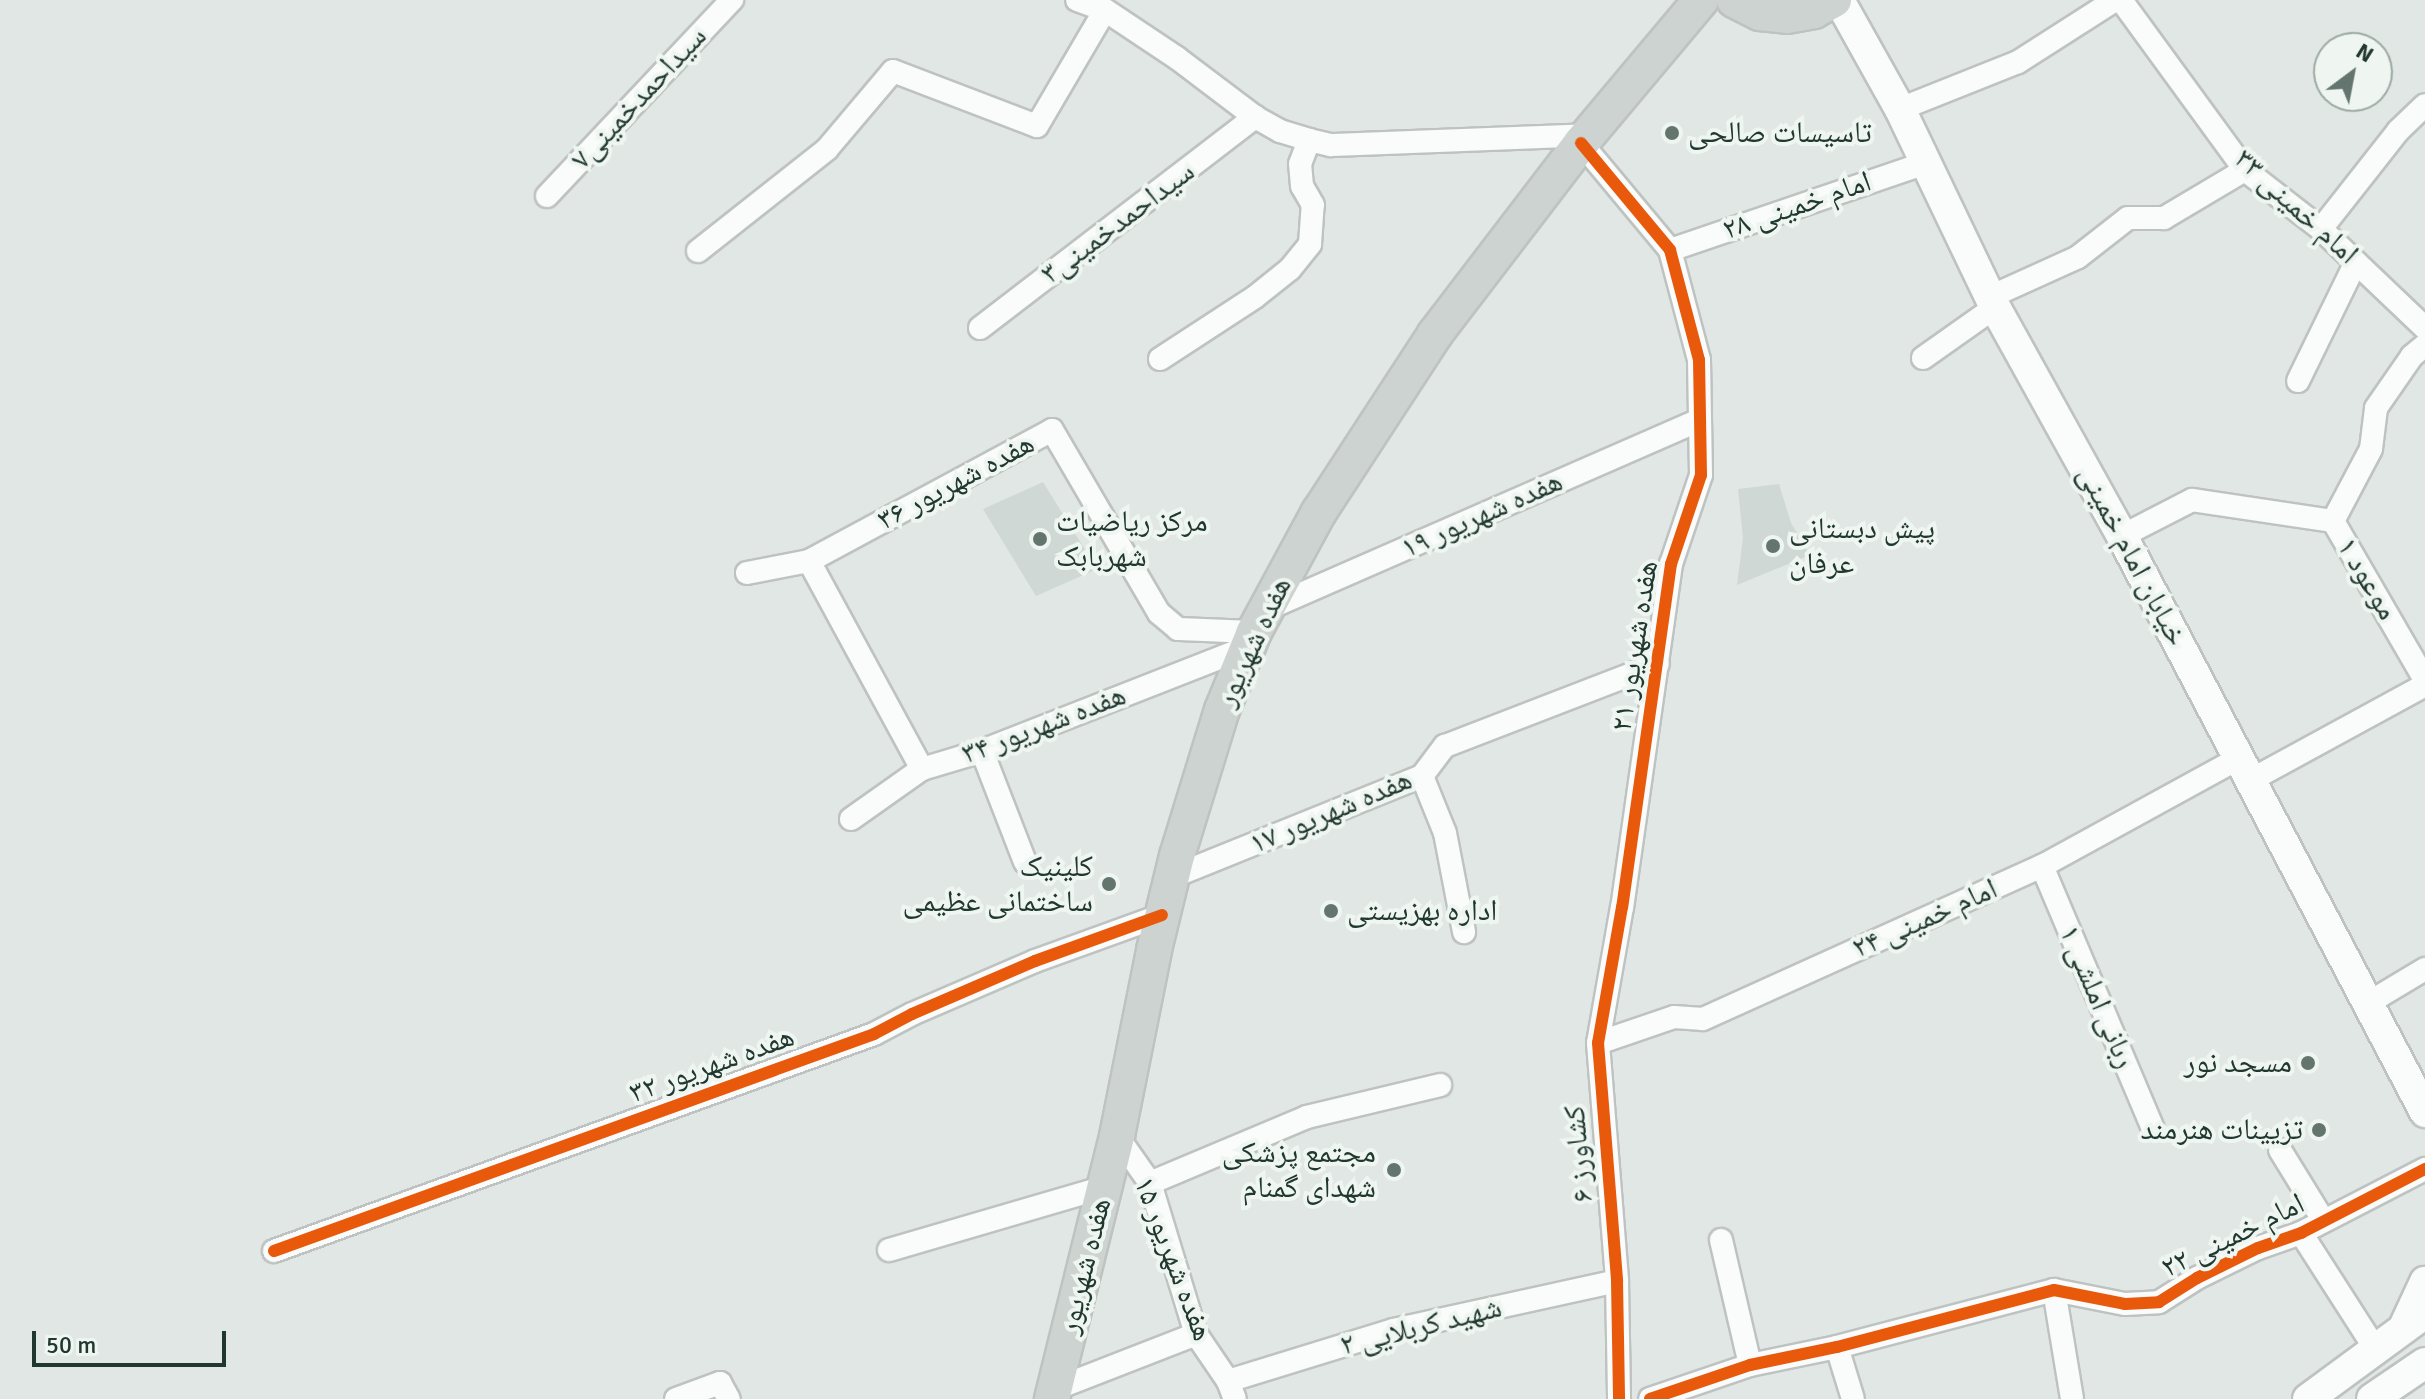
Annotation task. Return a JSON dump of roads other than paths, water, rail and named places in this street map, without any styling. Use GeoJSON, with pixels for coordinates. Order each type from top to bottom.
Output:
{"type":"FeatureCollection","features":[{"type":"Feature","properties":{"kind":"main road","name":"هفده شهریور"},"geometry":{"type":"LineString","coordinates":[[1053,1394],[1117,1136],[1172,877],[1197,786],[1255,630],[1319,512],[1435,334],[1585,139],[1701,0]]}},
{"type":"Feature","properties":{"kind":"main road"},"geometry":{"type":"LineString","coordinates":[[1734,0],[1760,13],[1787,16],[1814,11],[1837,0]]}},
{"type":"Feature","properties":{"kind":"main road","name":"خیابان امام خمینی"},"geometry":{"type":"LineString","coordinates":[[1837,0],[1900,109],[1992,302],[2122,536],[2370,1002],[2425,1112]]}},
{"type":"Feature","properties":{"kind":"main road"},"geometry":{"type":"LineString","coordinates":[[2308,1399],[2399,1333],[2425,1282]]}},
{"type":"Feature","properties":{"kind":"main road"},"geometry":{"type":"LineString","coordinates":[[2372,1399],[2421,1366],[2399,1333]]}},
{"type":"Feature","properties":{"kind":"street","name":"سیداحمدخمینی۷"},"geometry":{"type":"LineString","coordinates":[[547,196],[732,0]]}},
{"type":"Feature","properties":{"kind":"street"},"geometry":{"type":"LineString","coordinates":[[1077,0],[1105,10],[1177,58],[1255,117],[1280,131],[1309,140],[1331,145],[1585,139]]}},
{"type":"Feature","properties":{"kind":"street"},"geometry":{"type":"LineString","coordinates":[[1900,109],[2018,62],[2118,0]]}},
{"type":"Feature","properties":{"kind":"street","name":"امام خمینی ۳۳"},"geometry":{"type":"LineString","coordinates":[[2118,0],[2245,170],[2321,229],[2425,328]]}},
{"type":"Feature","properties":{"kind":"street"},"geometry":{"type":"LineString","coordinates":[[698,251],[827,149],[893,71],[1037,126],[1105,10]]}},
{"type":"Feature","properties":{"kind":"street"},"geometry":{"type":"LineString","coordinates":[[2321,229],[2398,131],[2425,105]]}},
{"type":"Feature","properties":{"kind":"street","name":"سیداحمدخمینی۳"},"geometry":{"type":"LineString","coordinates":[[980,328],[1255,117]]}},
{"type":"Feature","properties":{"kind":"street","name":"هفده شهریور ۲۱"},"geometry":{"type":"LineString","coordinates":[[1585,139],[1670,250],[1699,360],[1701,475],[1671,564],[1622,907]]}},
{"type":"Feature","properties":{"kind":"street"},"geometry":{"type":"LineString","coordinates":[[1160,359],[1255,297],[1290,269],[1310,244],[1313,205],[1302,186],[1300,164],[1309,140]]}},
{"type":"Feature","properties":{"kind":"street","name":"امام خمینی ۲۸"},"geometry":{"type":"LineString","coordinates":[[1670,250],[1925,163]]}},
{"type":"Feature","properties":{"kind":"street"},"geometry":{"type":"LineString","coordinates":[[1923,358],[1992,302],[2078,257],[2128,218],[2164,218],[2245,170]]}},
{"type":"Feature","properties":{"kind":"street"},"geometry":{"type":"LineString","coordinates":[[2298,381],[2356,262]]}},
{"type":"Feature","properties":{"kind":"street"},"geometry":{"type":"LineString","coordinates":[[2122,536],[2192,500],[2333,521],[2371,449],[2376,408],[2412,356],[2425,345]]}},
{"type":"Feature","properties":{"kind":"street","name":"هفده شهریور ۱۹"},"geometry":{"type":"LineString","coordinates":[[1255,630],[1698,421]]}},
{"type":"Feature","properties":{"kind":"street","name":"هفده شهریور ۳۶"},"geometry":{"type":"LineString","coordinates":[[747,573],[809,561],[1052,430],[1159,613],[1178,629],[1255,630]]}},
{"type":"Feature","properties":{"kind":"street","name":"موعود ۱"},"geometry":{"type":"LineString","coordinates":[[2333,521],[2425,682]]}},
{"type":"Feature","properties":{"kind":"street"},"geometry":{"type":"LineString","coordinates":[[809,561],[922,769]]}},
{"type":"Feature","properties":{"kind":"street","name":"هفده شهریور ۳۴"},"geometry":{"type":"LineString","coordinates":[[851,819],[922,769],[982,751],[1255,630]]}},
{"type":"Feature","properties":{"kind":"street","name":"هفده شهریور ۱۷"},"geometry":{"type":"LineString","coordinates":[[1172,877],[1422,776],[1445,746],[1658,664]]}},
{"type":"Feature","properties":{"kind":"street","name":"امام خمینی ۲۴"},"geometry":{"type":"LineString","coordinates":[[1598,1043],[1674,1017],[1703,1019],[2042,866],[2425,682]]}},
{"type":"Feature","properties":{"kind":"street"},"geometry":{"type":"LineString","coordinates":[[982,751],[1025,862]]}},
{"type":"Feature","properties":{"kind":"street"},"geometry":{"type":"LineString","coordinates":[[1422,776],[1445,833],[1464,932]]}},
{"type":"Feature","properties":{"kind":"street","name":"ربانی املشی ۱"},"geometry":{"type":"LineString","coordinates":[[2042,866],[2152,1127]]}},
{"type":"Feature","properties":{"kind":"street","name":"کشاورز ۶"},"geometry":{"type":"LineString","coordinates":[[1619,1399],[1617,1281],[1598,1043],[1622,907]]}},
{"type":"Feature","properties":{"kind":"street","name":"هفده شهریور ۳۲"},"geometry":{"type":"LineString","coordinates":[[274,1251],[874,1034],[912,1014],[1035,961],[1162,915]]}},
{"type":"Feature","properties":{"kind":"street"},"geometry":{"type":"LineString","coordinates":[[2370,1002],[2425,969]]}},
{"type":"Feature","properties":{"kind":"street"},"geometry":{"type":"LineString","coordinates":[[1150,1183],[1307,1117],[1440,1085]]}},
{"type":"Feature","properties":{"kind":"street","name":"هفده شهریور ۱۵"},"geometry":{"type":"LineString","coordinates":[[1117,1136],[1150,1183],[1196,1334],[1231,1390]]}},
{"type":"Feature","properties":{"kind":"street"},"geometry":{"type":"LineString","coordinates":[[2280,1150],[2323,1220]]}},
{"type":"Feature","properties":{"kind":"street","name":"امام خمینی ۲۲"},"geometry":{"type":"LineString","coordinates":[[2054,1290],[2125,1304],[2159,1302],[2258,1248],[2301,1233],[2425,1169]]}},
{"type":"Feature","properties":{"kind":"street"},"geometry":{"type":"LineString","coordinates":[[889,1250],[1105,1187]]}},
{"type":"Feature","properties":{"kind":"street"},"geometry":{"type":"LineString","coordinates":[[2301,1233],[2399,1333]]}},
{"type":"Feature","properties":{"kind":"street"},"geometry":{"type":"LineString","coordinates":[[1721,1240],[1750,1365]]}},
{"type":"Feature","properties":{"kind":"street","name":"شهید کربلایی ۲"},"geometry":{"type":"LineString","coordinates":[[1231,1390],[1394,1330],[1617,1281]]}},
{"type":"Feature","properties":{"kind":"street"},"geometry":{"type":"LineString","coordinates":[[1650,1399],[1750,1365],[1837,1347],[2054,1290],[2072,1399]]}},
{"type":"Feature","properties":{"kind":"street"},"geometry":{"type":"LineString","coordinates":[[1053,1394],[1196,1334]]}},
{"type":"Feature","properties":{"kind":"street"},"geometry":{"type":"LineString","coordinates":[[1837,1347],[1853,1399]]}},
{"type":"Feature","properties":{"kind":"street"},"geometry":{"type":"LineString","coordinates":[[676,1399],[720,1383],[729,1399]]}},
{"type":"Feature","properties":{"kind":"place","name":"تاسیسات صالحی"},"geometry":{"type":"Point","coordinates":[1672,133]}},
{"type":"Feature","properties":{"kind":"place","name":"مرکز ریاضیات شهربابک"},"geometry":{"type":"Point","coordinates":[1040,539]}},
{"type":"Feature","properties":{"kind":"place","name":"پیش دبستانی عرفان"},"geometry":{"type":"Point","coordinates":[1773,546]}},
{"type":"Feature","properties":{"kind":"place","name":"کلینیک ساختمانی عظیمی"},"geometry":{"type":"Point","coordinates":[1109,884]}},
{"type":"Feature","properties":{"kind":"place","name":"اداره بهزیستی"},"geometry":{"type":"Point","coordinates":[1331,911]}},
{"type":"Feature","properties":{"kind":"place","name":"مسجد نور"},"geometry":{"type":"Point","coordinates":[2308,1063]}},
{"type":"Feature","properties":{"kind":"place","name":"تزیینات هنرمند"},"geometry":{"type":"Point","coordinates":[2319,1130]}},
{"type":"Feature","properties":{"kind":"place","name":"مجتمع پزشکی شهدای گمنام"},"geometry":{"type":"Point","coordinates":[1394,1170]}}]}
